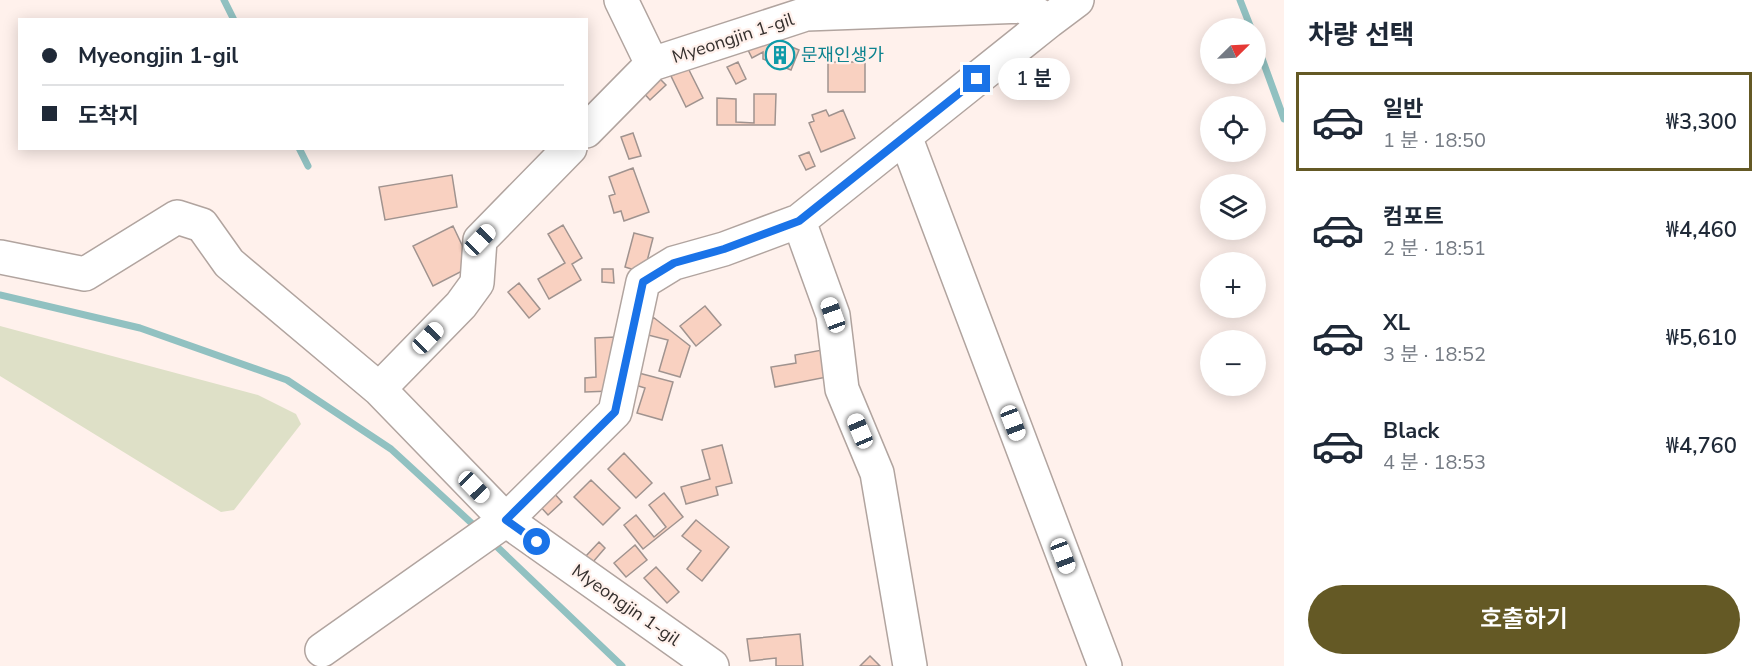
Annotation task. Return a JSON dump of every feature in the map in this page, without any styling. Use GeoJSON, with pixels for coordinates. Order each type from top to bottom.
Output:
{"type":"FeatureCollection","features":[{"type":"Feature","properties":{"kind":"street"},"geometry":{"type":"LineString","coordinates":[[621,0],[652,64]]}},
{"type":"Feature","properties":{"kind":"street"},"geometry":{"type":"LineString","coordinates":[[322,650],[506,520],[615,412],[643,282],[674,263],[724,249],[799,221],[1077,0]]}},
{"type":"Feature","properties":{"kind":"street","name":"Myeongjin 1-gil"},"geometry":{"type":"LineString","coordinates":[[588,129],[652,64],[806,14],[1022,6],[1049,21]]}},
{"type":"Feature","properties":{"kind":"street"},"geometry":{"type":"LineString","coordinates":[[905,136],[1105,666]]}},
{"type":"Feature","properties":{"kind":"street"},"geometry":{"type":"LineString","coordinates":[[379,389],[461,304],[477,283],[480,240],[568,150]]}},
{"type":"Feature","properties":{"kind":"street","name":"Myeongjin 1-gil"},"geometry":{"type":"LineString","coordinates":[[0,257],[85,274],[177,217],[202,225],[230,263],[379,389],[506,520],[712,666]]}},
{"type":"Feature","properties":{"kind":"street"},"geometry":{"type":"LineString","coordinates":[[799,221],[833,315],[842,389],[877,473],[910,666]]}},
{"type":"Feature","properties":{"kind":"green space"},"geometry":{"type":"Polygon","coordinates":[[[0,326],[258,395],[296,414],[301,424],[234,510],[221,512],[0,376],[0,326]]]}},
{"type":"Feature","properties":{"kind":"building","name":"문재인생가"},"geometry":{"type":"Polygon","coordinates":[[[765,36],[799,50],[791,70],[763,59],[763,52],[752,58],[746,46],[765,36]]]}},
{"type":"Feature","properties":{"kind":"building"},"geometry":{"type":"Polygon","coordinates":[[[738,62],[746,79],[736,84],[727,67],[738,62]]]}},
{"type":"Feature","properties":{"kind":"building"},"geometry":{"type":"Polygon","coordinates":[[[828,62],[865,62],[865,92],[828,92],[828,62]]]}},
{"type":"Feature","properties":{"kind":"building"},"geometry":{"type":"Polygon","coordinates":[[[688,68],[703,98],[686,107],[671,76],[688,68]]]}},
{"type":"Feature","properties":{"kind":"building"},"geometry":{"type":"Polygon","coordinates":[[[658,77],[666,85],[650,100],[642,91],[658,77]]]}},
{"type":"Feature","properties":{"kind":"building"},"geometry":{"type":"Polygon","coordinates":[[[754,94],[776,94],[775,125],[717,125],[717,98],[736,99],[736,122],[754,123],[754,94]]]}},
{"type":"Feature","properties":{"kind":"building"},"geometry":{"type":"Polygon","coordinates":[[[826,110],[829,116],[843,110],[855,138],[821,152],[809,123],[814,121],[812,115],[826,110]]]}},
{"type":"Feature","properties":{"kind":"building"},"geometry":{"type":"Polygon","coordinates":[[[633,133],[641,156],[629,159],[621,137],[633,133]]]}},
{"type":"Feature","properties":{"kind":"building"},"geometry":{"type":"Polygon","coordinates":[[[809,152],[815,166],[806,170],[799,156],[809,152]]]}},
{"type":"Feature","properties":{"kind":"building"},"geometry":{"type":"Polygon","coordinates":[[[633,168],[649,212],[624,221],[621,211],[614,213],[609,196],[615,194],[609,177],[633,168]]]}},
{"type":"Feature","properties":{"kind":"building"},"geometry":{"type":"Polygon","coordinates":[[[452,175],[457,207],[385,220],[379,187],[452,175]]]}},
{"type":"Feature","properties":{"kind":"building"},"geometry":{"type":"Polygon","coordinates":[[[563,225],[582,258],[572,264],[581,280],[549,299],[538,279],[565,263],[548,234],[563,225]]]}},
{"type":"Feature","properties":{"kind":"building"},"geometry":{"type":"Polygon","coordinates":[[[453,226],[472,266],[433,286],[413,246],[453,226]]]}},
{"type":"Feature","properties":{"kind":"building"},"geometry":{"type":"Polygon","coordinates":[[[634,233],[653,238],[644,273],[625,267],[634,233]]]}},
{"type":"Feature","properties":{"kind":"building"},"geometry":{"type":"Polygon","coordinates":[[[602,269],[613,269],[614,283],[602,282],[602,269]]]}},
{"type":"Feature","properties":{"kind":"building"},"geometry":{"type":"Polygon","coordinates":[[[519,283],[540,309],[529,318],[508,292],[519,283]]]}},
{"type":"Feature","properties":{"kind":"building"},"geometry":{"type":"Polygon","coordinates":[[[705,306],[721,325],[696,346],[680,326],[705,306]]]}},
{"type":"Feature","properties":{"kind":"building"},"geometry":{"type":"Polygon","coordinates":[[[653,317],[690,346],[680,377],[659,371],[668,340],[648,335],[653,317]]]}},
{"type":"Feature","properties":{"kind":"building"},"geometry":{"type":"Polygon","coordinates":[[[616,337],[611,391],[585,392],[585,378],[596,377],[595,338],[616,337]]]}},
{"type":"Feature","properties":{"kind":"building"},"geometry":{"type":"Polygon","coordinates":[[[822,350],[827,377],[775,387],[771,367],[796,363],[795,355],[822,350]]]}},
{"type":"Feature","properties":{"kind":"building"},"geometry":{"type":"Polygon","coordinates":[[[635,372],[673,382],[662,420],[637,413],[645,388],[632,384],[635,372]]]}},
{"type":"Feature","properties":{"kind":"building"},"geometry":{"type":"Polygon","coordinates":[[[722,445],[732,483],[716,487],[718,495],[686,504],[681,487],[710,479],[702,450],[722,445]]]}},
{"type":"Feature","properties":{"kind":"building"},"geometry":{"type":"Polygon","coordinates":[[[624,453],[652,483],[636,498],[608,469],[624,453]]]}},
{"type":"Feature","properties":{"kind":"building"},"geometry":{"type":"Polygon","coordinates":[[[591,480],[620,508],[603,525],[574,497],[591,480]]]}},
{"type":"Feature","properties":{"kind":"building"},"geometry":{"type":"Polygon","coordinates":[[[552,491],[562,502],[548,515],[538,504],[552,491]]]}},
{"type":"Feature","properties":{"kind":"building"},"geometry":{"type":"Polygon","coordinates":[[[664,493],[683,517],[643,549],[624,525],[636,515],[654,537],[666,527],[649,505],[664,493]]]}},
{"type":"Feature","properties":{"kind":"building"},"geometry":{"type":"Polygon","coordinates":[[[696,520],[729,547],[702,581],[687,569],[701,551],[682,536],[696,520]]]}},
{"type":"Feature","properties":{"kind":"building"},"geometry":{"type":"Polygon","coordinates":[[[599,542],[605,548],[593,562],[586,556],[599,542]]]}},
{"type":"Feature","properties":{"kind":"building"},"geometry":{"type":"Polygon","coordinates":[[[635,545],[647,560],[626,577],[614,563],[635,545]]]}},
{"type":"Feature","properties":{"kind":"building"},"geometry":{"type":"Polygon","coordinates":[[[656,567],[679,592],[667,603],[644,578],[656,567]]]}},
{"type":"Feature","properties":{"kind":"building"},"geometry":{"type":"Polygon","coordinates":[[[800,634],[803,666],[776,666],[776,658],[750,661],[747,639],[800,634]]]}},
{"type":"Feature","properties":{"kind":"building"},"geometry":{"type":"Polygon","coordinates":[[[870,656],[880,666],[860,666],[870,656]]]}},
{"type":"Feature","properties":{"kind":"waterway"},"geometry":{"type":"LineString","coordinates":[[224,0],[233,18]]}},
{"type":"Feature","properties":{"kind":"waterway"},"geometry":{"type":"LineString","coordinates":[[1240,0],[1247,18]]}},
{"type":"Feature","properties":{"kind":"waterway"},"geometry":{"type":"LineString","coordinates":[[1266,70],[1284,119]]}},
{"type":"Feature","properties":{"kind":"waterway"},"geometry":{"type":"LineString","coordinates":[[300,150],[308,166]]}},
{"type":"Feature","properties":{"kind":"waterway"},"geometry":{"type":"LineString","coordinates":[[0,295],[140,328],[287,380],[391,449],[479,530]]}},
{"type":"Feature","properties":{"kind":"waterway"},"geometry":{"type":"LineString","coordinates":[[492,542],[622,666]]}},
{"type":"Feature","properties":{"kind":"place","name":"문재인생가"},"geometry":{"type":"Point","coordinates":[780,55]}},
{"type":"Feature","properties":{"kind":"route"},"geometry":{"type":"LineString","coordinates":[[537,542],[506,520],[615,412],[643,282],[674,263],[724,249],[799,221],[977,79]]}}]}
